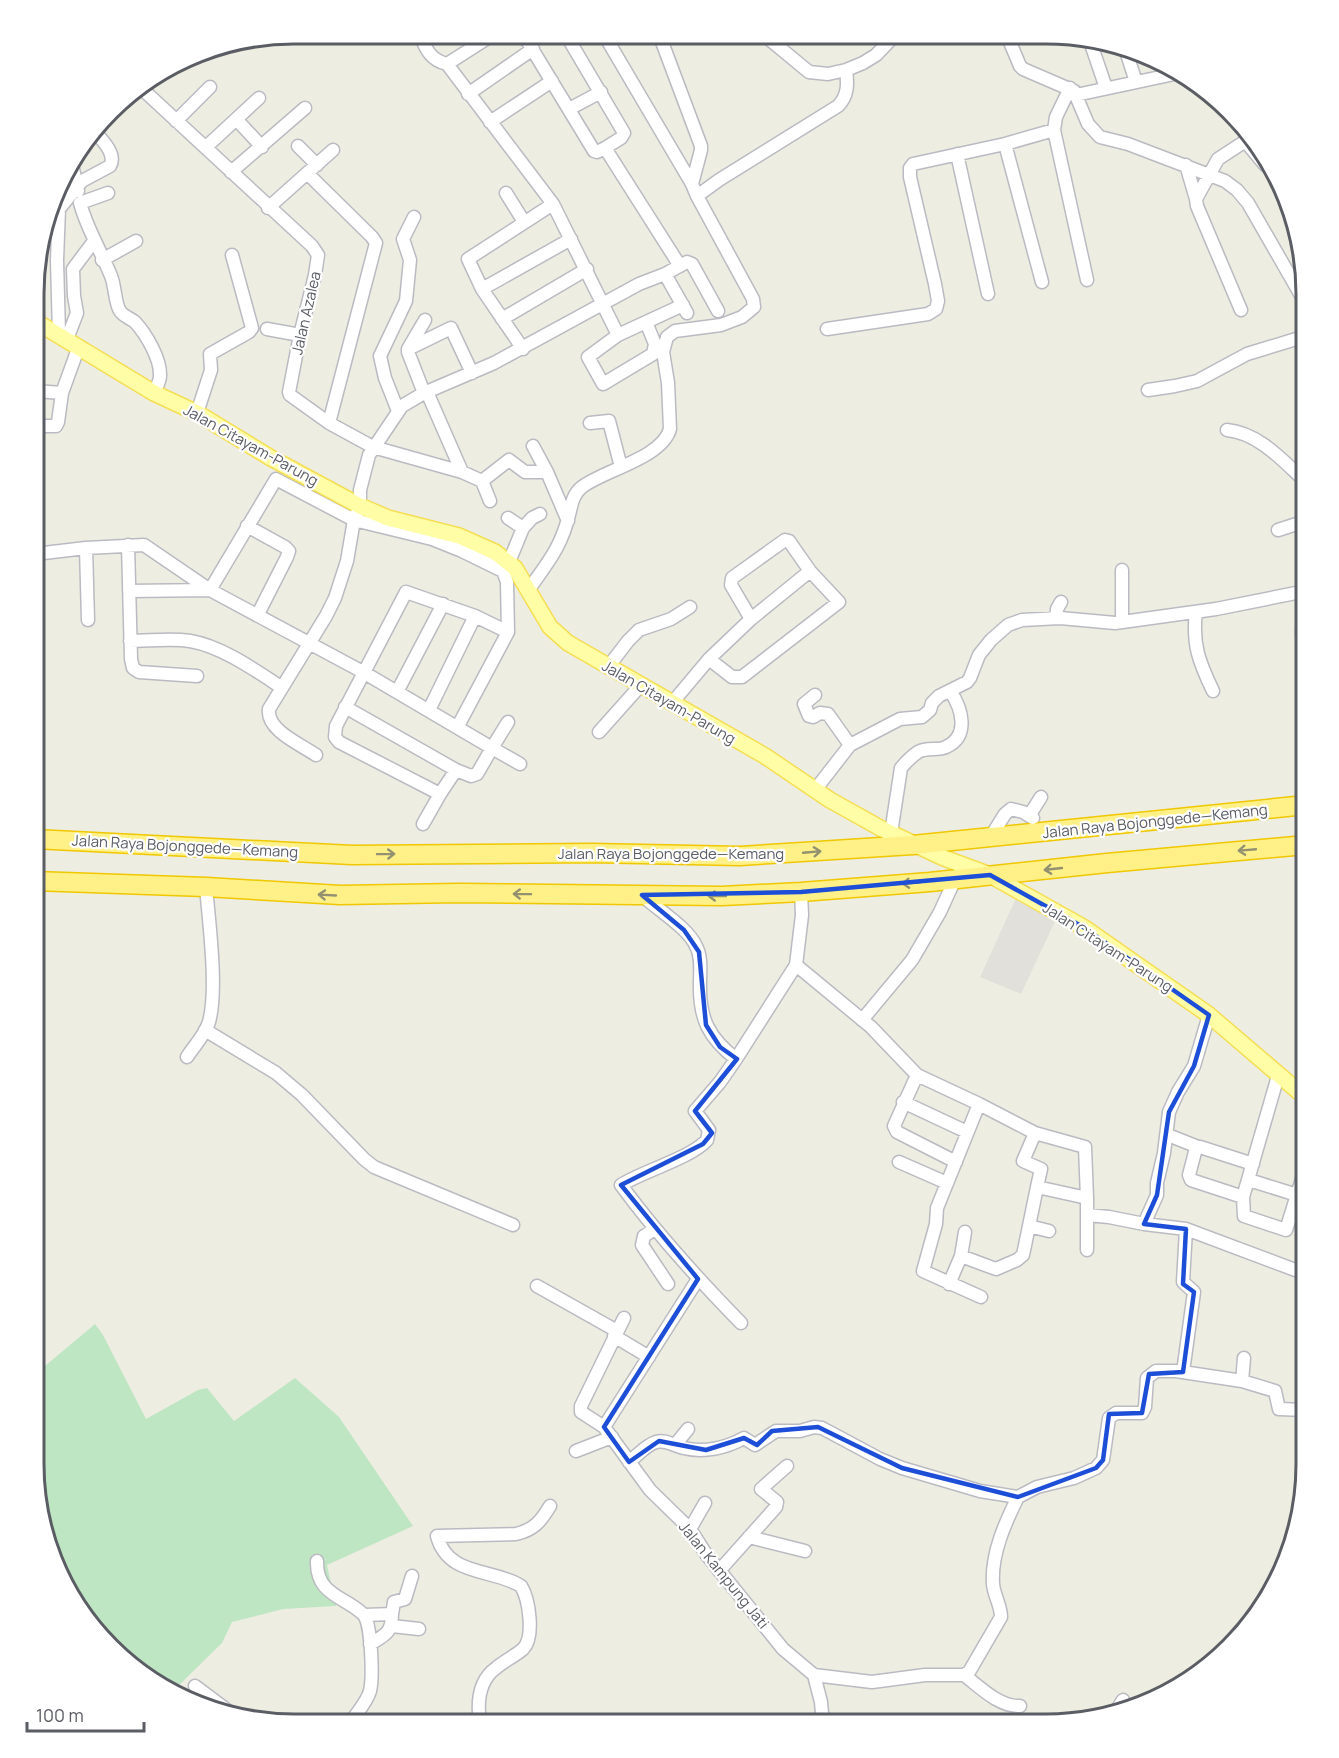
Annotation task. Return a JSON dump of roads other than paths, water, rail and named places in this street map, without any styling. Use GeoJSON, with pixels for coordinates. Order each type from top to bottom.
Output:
{"type":"FeatureCollection","features":[{"type":"Feature","properties":{"kind":"highway","name":"Jalan Raya Bojonggede—Kemang"},"geometry":{"type":"LineString","coordinates":[[44,840],[352,855],[592,853],[740,856],[913,845],[1296,806]]}},
{"type":"Feature","properties":{"kind":"highway"},"geometry":{"type":"LineString","coordinates":[[44,880],[340,895],[459,893],[722,896],[955,879],[1296,846]]}},
{"type":"Feature","properties":{"kind":"main road","name":"Jalan Citayam-Parung"},"geometry":{"type":"LineString","coordinates":[[44,326],[153,393],[197,413],[272,458],[360,506],[388,518],[459,536],[495,552],[515,568],[554,632],[568,643],[765,756],[815,790],[891,833],[913,845],[990,875],[1083,927],[1209,1015],[1296,1090]]}},
{"type":"Feature","properties":{"kind":"street"},"geometry":{"type":"LineString","coordinates":[[424,44],[434,60],[447,64],[554,204],[618,335]]}},
{"type":"Feature","properties":{"kind":"street"},"geometry":{"type":"LineString","coordinates":[[447,64],[478,44]]}},
{"type":"Feature","properties":{"kind":"street"},"geometry":{"type":"LineString","coordinates":[[468,94],[523,44]]}},
{"type":"Feature","properties":{"kind":"street"},"geometry":{"type":"LineString","coordinates":[[532,44],[594,152],[605,148],[625,134],[572,44]]}},
{"type":"Feature","properties":{"kind":"street"},"geometry":{"type":"LineString","coordinates":[[529,589],[557,550],[568,521],[574,495],[580,488],[649,452],[664,441],[669,433],[668,383],[663,352],[667,337],[675,331],[732,321],[742,317],[754,307],[753,300],[692,184],[610,44]]}},
{"type":"Feature","properties":{"kind":"street"},"geometry":{"type":"LineString","coordinates":[[663,44],[701,146],[692,184]]}},
{"type":"Feature","properties":{"kind":"street"},"geometry":{"type":"LineString","coordinates":[[775,44],[809,72],[828,74],[846,70],[876,55],[886,44]]}},
{"type":"Feature","properties":{"kind":"street"},"geometry":{"type":"LineString","coordinates":[[1011,44],[1023,69],[1073,91],[1136,82],[1160,71]]}},
{"type":"Feature","properties":{"kind":"street"},"geometry":{"type":"LineString","coordinates":[[1092,48],[1106,88]]}},
{"type":"Feature","properties":{"kind":"street"},"geometry":{"type":"LineString","coordinates":[[1128,58],[1136,82]]}},
{"type":"Feature","properties":{"kind":"street"},"geometry":{"type":"LineString","coordinates":[[698,196],[719,180],[838,106],[845,99],[846,70]]}},
{"type":"Feature","properties":{"kind":"street"},"geometry":{"type":"LineString","coordinates":[[490,122],[552,81]]}},
{"type":"Feature","properties":{"kind":"street"},"geometry":{"type":"LineString","coordinates":[[176,121],[210,87]]}},
{"type":"Feature","properties":{"kind":"street"},"geometry":{"type":"LineString","coordinates":[[1073,91],[1056,117],[1054,130],[1088,280]]}},
{"type":"Feature","properties":{"kind":"street"},"geometry":{"type":"LineString","coordinates":[[1073,91],[1088,124],[1100,137],[1128,144],[1210,174],[1225,181],[1243,196],[1295,276]]}},
{"type":"Feature","properties":{"kind":"street","name":"Jalan Azalea"},"geometry":{"type":"LineString","coordinates":[[145,92],[268,208],[312,246],[318,255],[289,393],[330,423],[373,447],[462,472],[482,481]]}},
{"type":"Feature","properties":{"kind":"street"},"geometry":{"type":"LineString","coordinates":[[569,109],[601,92]]}},
{"type":"Feature","properties":{"kind":"street"},"geometry":{"type":"LineString","coordinates":[[206,147],[259,98]]}},
{"type":"Feature","properties":{"kind":"street"},"geometry":{"type":"LineString","coordinates":[[231,172],[305,108]]}},
{"type":"Feature","properties":{"kind":"street"},"geometry":{"type":"LineString","coordinates":[[237,120],[262,147]]}},
{"type":"Feature","properties":{"kind":"street"},"geometry":{"type":"LineString","coordinates":[[827,329],[928,314],[936,309],[938,301],[935,284],[909,172],[913,164],[1005,144],[1054,130]]}},
{"type":"Feature","properties":{"kind":"street"},"geometry":{"type":"LineString","coordinates":[[68,340],[57,260],[59,209],[85,179],[110,166],[111,154],[99,137]]}},
{"type":"Feature","properties":{"kind":"street"},"geometry":{"type":"LineString","coordinates":[[1196,199],[1218,159],[1244,141]]}},
{"type":"Feature","properties":{"kind":"street"},"geometry":{"type":"LineString","coordinates":[[1005,144],[1042,282]]}},
{"type":"Feature","properties":{"kind":"street"},"geometry":{"type":"LineString","coordinates":[[298,146],[312,170],[376,243],[330,423]]}},
{"type":"Feature","properties":{"kind":"street"},"geometry":{"type":"LineString","coordinates":[[605,148],[680,266]]}},
{"type":"Feature","properties":{"kind":"street"},"geometry":{"type":"LineString","coordinates":[[268,208],[333,150]]}},
{"type":"Feature","properties":{"kind":"street"},"geometry":{"type":"LineString","coordinates":[[957,154],[988,294]]}},
{"type":"Feature","properties":{"kind":"street"},"geometry":{"type":"LineString","coordinates":[[1186,165],[1197,206],[1241,310]]}},
{"type":"Feature","properties":{"kind":"street"},"geometry":{"type":"LineString","coordinates":[[74,174],[80,203],[94,242],[116,291],[118,309],[136,323],[157,359],[160,376],[153,393]]}},
{"type":"Feature","properties":{"kind":"street"},"geometry":{"type":"LineString","coordinates":[[80,203],[108,193]]}},
{"type":"Feature","properties":{"kind":"street"},"geometry":{"type":"LineString","coordinates":[[506,193],[524,222]]}},
{"type":"Feature","properties":{"kind":"street"},"geometry":{"type":"LineString","coordinates":[[523,349],[482,289],[469,264],[468,257],[554,204]]}},
{"type":"Feature","properties":{"kind":"street"},"geometry":{"type":"LineString","coordinates":[[398,411],[385,378],[380,356],[406,301],[410,260],[403,240],[414,217]]}},
{"type":"Feature","properties":{"kind":"street"},"geometry":{"type":"LineString","coordinates":[[482,289],[571,239]]}},
{"type":"Feature","properties":{"kind":"street"},"geometry":{"type":"LineString","coordinates":[[102,260],[136,241]]}},
{"type":"Feature","properties":{"kind":"street"},"geometry":{"type":"LineString","coordinates":[[44,427],[56,426],[58,422],[68,340],[77,313],[74,296],[74,269],[94,242]]}},
{"type":"Feature","properties":{"kind":"street"},"geometry":{"type":"LineString","coordinates":[[197,413],[211,370],[210,354],[213,350],[249,332],[252,328],[232,255]]}},
{"type":"Feature","properties":{"kind":"street"},"geometry":{"type":"LineString","coordinates":[[316,755],[274,726],[270,721],[269,709],[326,616],[339,588],[354,520],[360,506],[363,473],[373,447],[402,406],[425,393],[523,349],[601,304],[687,262],[692,263],[718,311]]}},
{"type":"Feature","properties":{"kind":"street"},"geometry":{"type":"LineString","coordinates":[[502,319],[587,269]]}},
{"type":"Feature","properties":{"kind":"street"},"geometry":{"type":"LineString","coordinates":[[646,322],[655,344],[653,354],[603,384],[588,357],[618,335],[646,322],[685,309],[665,274]]}},
{"type":"Feature","properties":{"kind":"street"},"geometry":{"type":"LineString","coordinates":[[425,320],[408,352],[462,472]]}},
{"type":"Feature","properties":{"kind":"street"},"geometry":{"type":"LineString","coordinates":[[408,349],[451,328],[472,372]]}},
{"type":"Feature","properties":{"kind":"street"},"geometry":{"type":"LineString","coordinates":[[267,329],[300,335]]}},
{"type":"Feature","properties":{"kind":"street"},"geometry":{"type":"LineString","coordinates":[[1148,390],[1197,381],[1247,354],[1296,339]]}},
{"type":"Feature","properties":{"kind":"street"},"geometry":{"type":"LineString","coordinates":[[44,392],[62,393]]}},
{"type":"Feature","properties":{"kind":"street"},"geometry":{"type":"LineString","coordinates":[[590,423],[609,421],[621,467]]}},
{"type":"Feature","properties":{"kind":"street"},"geometry":{"type":"LineString","coordinates":[[1227,430],[1239,431],[1252,437],[1296,474]]}},
{"type":"Feature","properties":{"kind":"street"},"geometry":{"type":"LineString","coordinates":[[533,446],[568,521]]}},
{"type":"Feature","properties":{"kind":"street"},"geometry":{"type":"LineString","coordinates":[[490,501],[482,481],[510,459],[525,472],[547,472]]}},
{"type":"Feature","properties":{"kind":"street"},"geometry":{"type":"LineString","coordinates":[[210,590],[276,478],[354,520],[432,539],[462,550],[503,571],[507,582],[508,632],[458,726]]}},
{"type":"Feature","properties":{"kind":"street"},"geometry":{"type":"LineString","coordinates":[[509,562],[524,528],[532,518],[540,514]]}},
{"type":"Feature","properties":{"kind":"street"},"geometry":{"type":"LineString","coordinates":[[508,518],[524,528]]}},
{"type":"Feature","properties":{"kind":"street"},"geometry":{"type":"LineString","coordinates":[[1278,531],[1296,525]]}},
{"type":"Feature","properties":{"kind":"street"},"geometry":{"type":"LineString","coordinates":[[247,526],[289,551],[258,614]]}},
{"type":"Feature","properties":{"kind":"street"},"geometry":{"type":"LineString","coordinates":[[709,659],[732,677],[742,677],[838,603],[838,600],[810,571],[789,541],[785,540],[733,576],[731,585],[751,619]]}},
{"type":"Feature","properties":{"kind":"street"},"geometry":{"type":"LineString","coordinates":[[44,553],[140,544],[148,547],[210,590],[363,672],[520,764]]}},
{"type":"Feature","properties":{"kind":"street"},"geometry":{"type":"LineString","coordinates":[[128,545],[130,660],[135,670],[197,676]]}},
{"type":"Feature","properties":{"kind":"street"},"geometry":{"type":"LineString","coordinates":[[86,548],[88,620]]}},
{"type":"Feature","properties":{"kind":"street"},"geometry":{"type":"LineString","coordinates":[[1122,570],[1122,622]]}},
{"type":"Feature","properties":{"kind":"street"},"geometry":{"type":"LineString","coordinates":[[672,703],[709,659],[751,619],[810,571]]}},
{"type":"Feature","properties":{"kind":"street"},"geometry":{"type":"LineString","coordinates":[[129,591],[210,590]]}},
{"type":"Feature","properties":{"kind":"street"},"geometry":{"type":"LineString","coordinates":[[440,794],[336,740],[335,729],[404,593],[407,592],[475,616],[508,632]]}},
{"type":"Feature","properties":{"kind":"street"},"geometry":{"type":"LineString","coordinates":[[815,790],[850,745],[900,719],[922,717],[930,710],[932,703],[939,696],[970,678],[979,655],[1000,630],[1022,620],[1056,618],[1104,623],[1122,622],[1196,612],[1296,593]]}},
{"type":"Feature","properties":{"kind":"street"},"geometry":{"type":"LineString","coordinates":[[1056,618],[1061,602]]}},
{"type":"Feature","properties":{"kind":"street"},"geometry":{"type":"LineString","coordinates":[[397,692],[443,604]]}},
{"type":"Feature","properties":{"kind":"street"},"geometry":{"type":"LineString","coordinates":[[608,667],[639,630],[671,619],[690,607]]}},
{"type":"Feature","properties":{"kind":"street"},"geometry":{"type":"LineString","coordinates":[[1196,612],[1194,644],[1200,665],[1213,690]]}},
{"type":"Feature","properties":{"kind":"street"},"geometry":{"type":"LineString","coordinates":[[429,710],[475,616]]}},
{"type":"Feature","properties":{"kind":"street"},"geometry":{"type":"LineString","coordinates":[[130,641],[186,641],[207,646],[281,687]]}},
{"type":"Feature","properties":{"kind":"street"},"geometry":{"type":"LineString","coordinates":[[599,732],[640,686]]}},
{"type":"Feature","properties":{"kind":"street"},"geometry":{"type":"LineString","coordinates":[[891,833],[898,771],[918,752],[943,748],[958,737],[962,719],[957,702],[950,691]]}},
{"type":"Feature","properties":{"kind":"street"},"geometry":{"type":"LineString","coordinates":[[815,695],[804,704],[810,717],[820,713],[828,714],[850,745]]}},
{"type":"Feature","properties":{"kind":"street"},"geometry":{"type":"LineString","coordinates":[[345,707],[456,770],[471,776],[475,776],[508,722]]}},
{"type":"Feature","properties":{"kind":"street"},"geometry":{"type":"LineString","coordinates":[[423,824],[456,770]]}},
{"type":"Feature","properties":{"kind":"street"},"geometry":{"type":"LineString","coordinates":[[990,838],[1005,814],[1011,809],[1031,817],[1041,797]]}},
{"type":"Feature","properties":{"kind":"street"},"geometry":{"type":"LineString","coordinates":[[862,1020],[912,960],[940,912],[955,879]]}},
{"type":"Feature","properties":{"kind":"street"},"geometry":{"type":"LineString","coordinates":[[187,1057],[205,1030],[210,1016],[212,986],[206,887]]}},
{"type":"Feature","properties":{"kind":"street"},"geometry":{"type":"LineString","coordinates":[[741,1323],[698,1279],[621,1185],[704,1144],[709,1130],[695,1111],[736,1059],[796,965],[802,915],[801,892]]}},
{"type":"Feature","properties":{"kind":"street"},"geometry":{"type":"LineString","coordinates":[[642,895],[684,930],[696,945],[699,959],[701,1009],[706,1024],[720,1047],[736,1059]]}},
{"type":"Feature","properties":{"kind":"street"},"geometry":{"type":"LineString","coordinates":[[796,965],[862,1020],[917,1075],[1035,1133],[1085,1147],[1087,1250]]}},
{"type":"Feature","properties":{"kind":"street"},"geometry":{"type":"LineString","coordinates":[[1144,1224],[1157,1195],[1169,1112],[1194,1066],[1209,1015]]}},
{"type":"Feature","properties":{"kind":"street"},"geometry":{"type":"LineString","coordinates":[[205,1030],[276,1073],[302,1095],[374,1167],[513,1225]]}},
{"type":"Feature","properties":{"kind":"street"},"geometry":{"type":"LineString","coordinates":[[917,1075],[894,1125],[897,1132],[956,1162]]}},
{"type":"Feature","properties":{"kind":"street"},"geometry":{"type":"LineString","coordinates":[[1278,1076],[1243,1197],[1245,1217],[1284,1230],[1288,1229],[1296,1199]]}},
{"type":"Feature","properties":{"kind":"street"},"geometry":{"type":"LineString","coordinates":[[903,1102],[967,1132]]}},
{"type":"Feature","properties":{"kind":"street"},"geometry":{"type":"LineString","coordinates":[[979,1104],[937,1208],[936,1224],[923,1271],[981,1297]]}},
{"type":"Feature","properties":{"kind":"street"},"geometry":{"type":"LineString","coordinates":[[961,1256],[996,1269],[1023,1255],[1041,1169],[1023,1161],[1035,1133]]}},
{"type":"Feature","properties":{"kind":"street"},"geometry":{"type":"LineString","coordinates":[[1168,1135],[1253,1164]]}},
{"type":"Feature","properties":{"kind":"street"},"geometry":{"type":"LineString","coordinates":[[1198,1147],[1189,1175],[1191,1180],[1243,1197]]}},
{"type":"Feature","properties":{"kind":"street"},"geometry":{"type":"LineString","coordinates":[[899,1162],[947,1183]]}},
{"type":"Feature","properties":{"kind":"street"},"geometry":{"type":"LineString","coordinates":[[1249,1180],[1296,1195]]}},
{"type":"Feature","properties":{"kind":"street"},"geometry":{"type":"LineString","coordinates":[[1037,1187],[1087,1198]]}},
{"type":"Feature","properties":{"kind":"street"},"geometry":{"type":"LineString","coordinates":[[1087,1215],[1186,1229],[1296,1271]]}},
{"type":"Feature","properties":{"kind":"street"},"geometry":{"type":"LineString","coordinates":[[1029,1226],[1049,1231]]}},
{"type":"Feature","properties":{"kind":"street"},"geometry":{"type":"LineString","coordinates":[[655,1229],[644,1236],[642,1245],[668,1284]]}},
{"type":"Feature","properties":{"kind":"street"},"geometry":{"type":"LineString","coordinates":[[1183,1372],[1194,1292],[1183,1282],[1186,1229]]}},
{"type":"Feature","properties":{"kind":"street"},"geometry":{"type":"LineString","coordinates":[[949,1284],[961,1256],[965,1232]]}},
{"type":"Feature","properties":{"kind":"street"},"geometry":{"type":"LineString","coordinates":[[576,1451],[608,1432],[649,1357],[698,1279]]}},
{"type":"Feature","properties":{"kind":"street"},"geometry":{"type":"LineString","coordinates":[[537,1286],[649,1357]]}},
{"type":"Feature","properties":{"kind":"street"},"geometry":{"type":"LineString","coordinates":[[615,1334],[624,1318]]}},
{"type":"Feature","properties":{"kind":"street","name":"Jalan Kampung Jati"},"geometry":{"type":"LineString","coordinates":[[615,1334],[580,1408],[583,1413],[608,1432],[650,1490],[690,1529],[719,1571],[783,1649],[814,1675]]}},
{"type":"Feature","properties":{"kind":"street"},"geometry":{"type":"LineString","coordinates":[[1242,1381],[1244,1358]]}},
{"type":"Feature","properties":{"kind":"street"},"geometry":{"type":"LineString","coordinates":[[629,1462],[653,1443],[664,1441],[692,1449],[706,1450],[730,1445],[744,1438],[755,1445],[772,1432],[804,1431],[818,1427],[902,1468],[980,1491],[1018,1497],[1037,1487],[1074,1478],[1096,1468],[1104,1460],[1108,1422],[1111,1416],[1116,1413],[1142,1413],[1145,1407],[1146,1381],[1153,1372],[1160,1370],[1183,1372],[1222,1380],[1242,1381],[1275,1391],[1279,1409],[1296,1410]]}},
{"type":"Feature","properties":{"kind":"street"},"geometry":{"type":"LineString","coordinates":[[675,1445],[688,1429]]}},
{"type":"Feature","properties":{"kind":"street"},"geometry":{"type":"LineString","coordinates":[[719,1571],[776,1507],[777,1502],[761,1489],[787,1466]]}},
{"type":"Feature","properties":{"kind":"street"},"geometry":{"type":"LineString","coordinates":[[964,1675],[974,1664],[982,1646],[1001,1617],[993,1587],[993,1578],[1001,1535],[1018,1497]]}},
{"type":"Feature","properties":{"kind":"street"},"geometry":{"type":"LineString","coordinates":[[690,1529],[705,1503]]}},
{"type":"Feature","properties":{"kind":"street"},"geometry":{"type":"LineString","coordinates":[[480,1714],[481,1689],[489,1673],[525,1647],[529,1628],[528,1606],[521,1586],[458,1563],[442,1551],[437,1536],[526,1532],[543,1519],[550,1506]]}},
{"type":"Feature","properties":{"kind":"street"},"geometry":{"type":"LineString","coordinates":[[749,1537],[805,1551]]}},
{"type":"Feature","properties":{"kind":"street"},"geometry":{"type":"LineString","coordinates":[[317,1561],[319,1576],[328,1590],[365,1616],[392,1620],[419,1629]]}},
{"type":"Feature","properties":{"kind":"street"},"geometry":{"type":"LineString","coordinates":[[370,1644],[382,1637],[392,1620],[394,1602],[405,1599],[412,1576]]}},
{"type":"Feature","properties":{"kind":"street"},"geometry":{"type":"LineString","coordinates":[[356,1714],[369,1694],[372,1668],[365,1616]]}},
{"type":"Feature","properties":{"kind":"street"},"geometry":{"type":"LineString","coordinates":[[823,1714],[822,1702],[814,1675],[872,1682],[925,1675],[964,1675],[1001,1702],[1020,1706]]}},
{"type":"Feature","properties":{"kind":"street"},"geometry":{"type":"LineString","coordinates":[[195,1686],[216,1702]]}}]}
